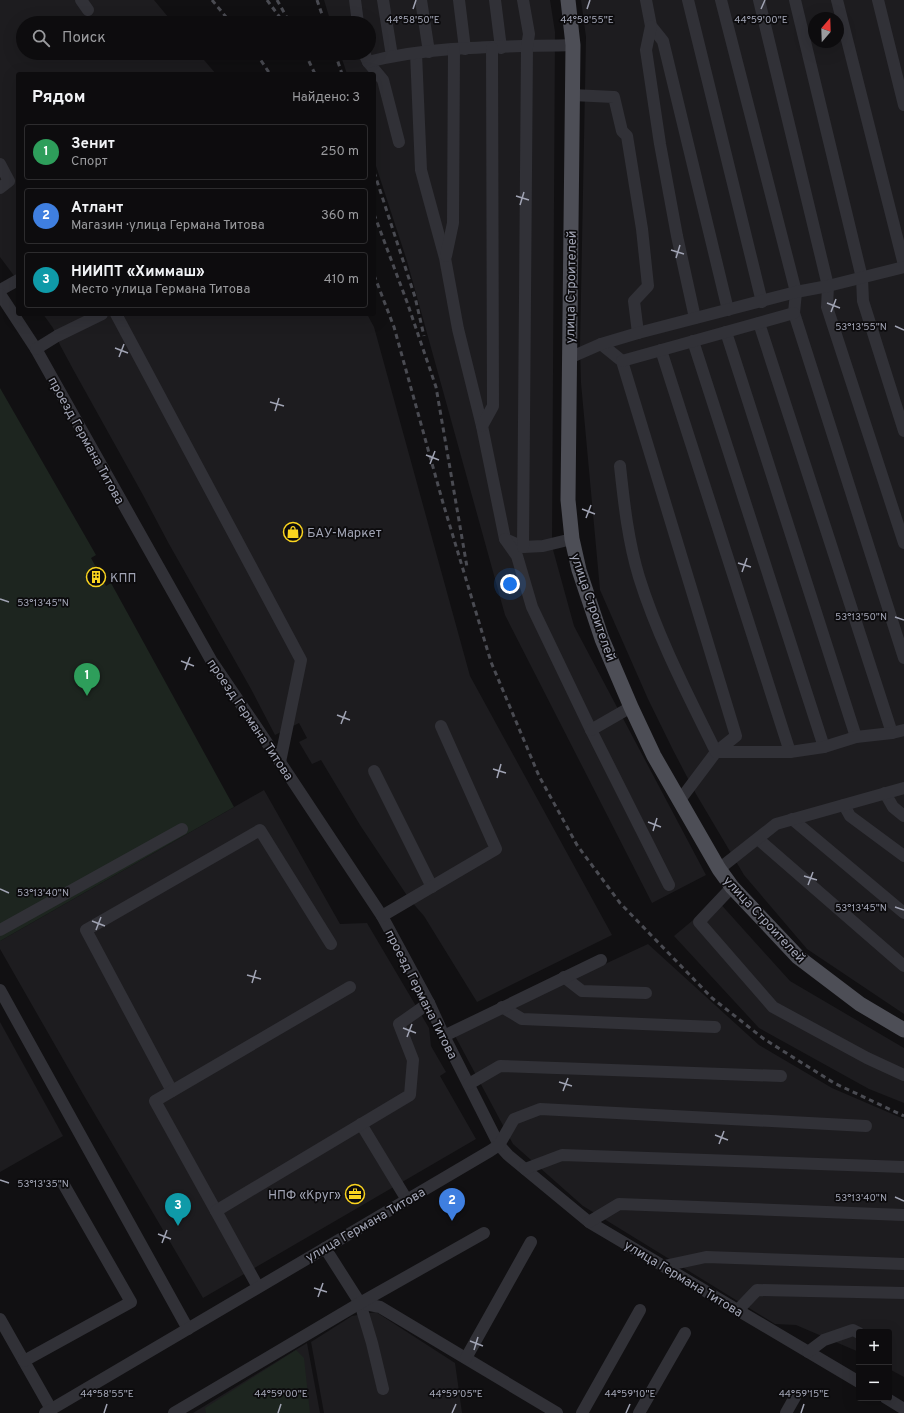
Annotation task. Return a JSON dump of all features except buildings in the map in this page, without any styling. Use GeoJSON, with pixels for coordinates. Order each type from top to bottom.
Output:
{"type":"FeatureCollection","features":[{"type":"Feature","properties":{"kind":"main road","name":"улица Строителей"},"geometry":{"type":"LineString","coordinates":[[568,0],[573,45],[568,500],[572,539],[579,570],[602,639],[631,707],[654,756],[719,869],[732,887],[798,957],[860,1004],[904,1030]]}},
{"type":"Feature","properties":{"kind":"street"},"geometry":{"type":"LineString","coordinates":[[355,0],[357,16]]}},
{"type":"Feature","properties":{"kind":"street"},"geometry":{"type":"LineString","coordinates":[[383,0],[392,56]]}},
{"type":"Feature","properties":{"kind":"street"},"geometry":{"type":"LineString","coordinates":[[421,0],[429,52]]}},
{"type":"Feature","properties":{"kind":"street"},"geometry":{"type":"LineString","coordinates":[[445,258],[453,223],[460,49],[459,0]]}},
{"type":"Feature","properties":{"kind":"street"},"geometry":{"type":"LineString","coordinates":[[482,426],[493,406],[497,48],[494,0]]}},
{"type":"Feature","properties":{"kind":"street"},"geometry":{"type":"LineString","coordinates":[[523,547],[527,47],[529,34],[524,0]]}},
{"type":"Feature","properties":{"kind":"street"},"geometry":{"type":"LineString","coordinates":[[646,0],[651,26],[646,50],[660,144],[677,236],[695,318]]}},
{"type":"Feature","properties":{"kind":"street"},"geometry":{"type":"LineString","coordinates":[[688,0],[762,302]]}},
{"type":"Feature","properties":{"kind":"street"},"geometry":{"type":"LineString","coordinates":[[721,0],[796,292],[794,313],[904,658]]}},
{"type":"Feature","properties":{"kind":"street"},"geometry":{"type":"LineString","coordinates":[[759,0],[828,286],[828,307],[904,543]]}},
{"type":"Feature","properties":{"kind":"street"},"geometry":{"type":"LineString","coordinates":[[795,0],[862,278],[863,301],[904,431]]}},
{"type":"Feature","properties":{"kind":"street"},"geometry":{"type":"LineString","coordinates":[[569,358],[601,344],[638,333],[796,292],[862,278],[904,266],[837,0]]}},
{"type":"Feature","properties":{"kind":"street"},"geometry":{"type":"LineString","coordinates":[[878,0],[904,105]]}},
{"type":"Feature","properties":{"kind":"street"},"geometry":{"type":"LineString","coordinates":[[651,26],[663,41],[728,310]]}},
{"type":"Feature","properties":{"kind":"street"},"geometry":{"type":"LineString","coordinates":[[376,57],[460,49],[573,45]]}},
{"type":"Feature","properties":{"kind":"street"},"geometry":{"type":"LineString","coordinates":[[416,53],[421,170],[445,258],[458,329],[482,426],[505,540],[517,556],[532,608],[591,730],[669,885]]}},
{"type":"Feature","properties":{"kind":"street"},"geometry":{"type":"LineString","coordinates":[[368,60],[383,80],[400,142]]}},
{"type":"Feature","properties":{"kind":"street"},"geometry":{"type":"LineString","coordinates":[[572,95],[614,97],[622,131],[627,136],[642,229],[648,286],[634,301],[638,333]]}},
{"type":"Feature","properties":{"kind":"street"},"geometry":{"type":"LineString","coordinates":[[0,164],[10,181],[0,188]]}},
{"type":"Feature","properties":{"kind":"street"},"geometry":{"type":"LineString","coordinates":[[0,290],[16,281]]}},
{"type":"Feature","properties":{"kind":"street","name":"проезд Германа Титова"},"geometry":{"type":"LineString","coordinates":[[0,294],[36,349],[211,660],[382,916],[429,1003],[499,1145]]}},
{"type":"Feature","properties":{"kind":"street"},"geometry":{"type":"LineString","coordinates":[[622,361],[794,313]]}},
{"type":"Feature","properties":{"kind":"street"},"geometry":{"type":"LineString","coordinates":[[36,349],[56,336],[98,316]]}},
{"type":"Feature","properties":{"kind":"street"},"geometry":{"type":"LineString","coordinates":[[117,316],[301,660],[280,762]]}},
{"type":"Feature","properties":{"kind":"street"},"geometry":{"type":"LineString","coordinates":[[759,322],[892,733]]}},
{"type":"Feature","properties":{"kind":"street"},"geometry":{"type":"LineString","coordinates":[[726,332],[856,737]]}},
{"type":"Feature","properties":{"kind":"street"},"geometry":{"type":"LineString","coordinates":[[693,341],[824,747]]}},
{"type":"Feature","properties":{"kind":"street"},"geometry":{"type":"LineString","coordinates":[[601,344],[622,361],[736,736],[716,752],[680,800]]}},
{"type":"Feature","properties":{"kind":"street"},"geometry":{"type":"LineString","coordinates":[[661,350],[790,752]]}},
{"type":"Feature","properties":{"kind":"street"},"geometry":{"type":"LineString","coordinates":[[620,466],[625,514],[639,577],[666,650],[716,752]]}},
{"type":"Feature","properties":{"kind":"street"},"geometry":{"type":"LineString","coordinates":[[505,540],[523,547],[543,546],[572,539]]}},
{"type":"Feature","properties":{"kind":"street"},"geometry":{"type":"LineString","coordinates":[[591,730],[631,707]]}},
{"type":"Feature","properties":{"kind":"street"},"geometry":{"type":"LineString","coordinates":[[382,916],[496,848],[441,726]]}},
{"type":"Feature","properties":{"kind":"street"},"geometry":{"type":"LineString","coordinates":[[716,752],[790,752],[824,747],[856,737],[892,733],[904,730]]}},
{"type":"Feature","properties":{"kind":"street"},"geometry":{"type":"LineString","coordinates":[[374,771],[432,887]]}},
{"type":"Feature","properties":{"kind":"street"},"geometry":{"type":"LineString","coordinates":[[719,869],[776,824],[904,788]]}},
{"type":"Feature","properties":{"kind":"street"},"geometry":{"type":"LineString","coordinates":[[885,793],[893,807],[904,816]]}},
{"type":"Feature","properties":{"kind":"street"},"geometry":{"type":"LineString","coordinates":[[844,805],[850,816],[904,856]]}},
{"type":"Feature","properties":{"kind":"street"},"geometry":{"type":"LineString","coordinates":[[792,819],[904,914]]}},
{"type":"Feature","properties":{"kind":"street"},"geometry":{"type":"LineString","coordinates":[[0,930],[182,829]]}},
{"type":"Feature","properties":{"kind":"street"},"geometry":{"type":"LineString","coordinates":[[172,1091],[86,930],[260,830],[331,944]]}},
{"type":"Feature","properties":{"kind":"street"},"geometry":{"type":"LineString","coordinates":[[758,839],[904,966]]}},
{"type":"Feature","properties":{"kind":"street"},"geometry":{"type":"LineString","coordinates":[[732,887],[699,922],[773,1007],[867,1058],[904,1074]]}},
{"type":"Feature","properties":{"kind":"street"},"geometry":{"type":"LineString","coordinates":[[444,1036],[601,960]]}},
{"type":"Feature","properties":{"kind":"street"},"geometry":{"type":"LineString","coordinates":[[564,977],[582,992],[646,993]]}},
{"type":"Feature","properties":{"kind":"street"},"geometry":{"type":"LineString","coordinates":[[258,1287],[155,1101],[350,987]]}},
{"type":"Feature","properties":{"kind":"street"},"geometry":{"type":"LineString","coordinates":[[0,990],[188,1329]]}},
{"type":"Feature","properties":{"kind":"street"},"geometry":{"type":"LineString","coordinates":[[216,1211],[410,1095],[413,1060],[398,1024],[429,1003]]}},
{"type":"Feature","properties":{"kind":"street"},"geometry":{"type":"LineString","coordinates":[[502,1007],[522,1019],[716,1027]]}},
{"type":"Feature","properties":{"kind":"street"},"geometry":{"type":"LineString","coordinates":[[469,1084],[500,1066],[781,1076]]}},
{"type":"Feature","properties":{"kind":"street"},"geometry":{"type":"LineString","coordinates":[[499,1145],[514,1119],[540,1109],[866,1126]]}},
{"type":"Feature","properties":{"kind":"street"},"geometry":{"type":"LineString","coordinates":[[361,1124],[407,1200]]}},
{"type":"Feature","properties":{"kind":"street","name":"улица Германа Титова"},"geometry":{"type":"LineString","coordinates":[[48,1411],[499,1145],[508,1155],[589,1222],[856,1380]]}},
{"type":"Feature","properties":{"kind":"street"},"geometry":{"type":"LineString","coordinates":[[525,1169],[562,1155],[904,1167]]}},
{"type":"Feature","properties":{"kind":"street"},"geometry":{"type":"LineString","coordinates":[[24,1361],[130,1302],[64,1185]]}},
{"type":"Feature","properties":{"kind":"street"},"geometry":{"type":"LineString","coordinates":[[589,1222],[619,1204],[904,1214]]}},
{"type":"Feature","properties":{"kind":"street"},"geometry":{"type":"LineString","coordinates":[[174,1413],[360,1303],[484,1233]]}},
{"type":"Feature","properties":{"kind":"street"},"geometry":{"type":"LineString","coordinates":[[466,1358],[531,1242]]}},
{"type":"Feature","properties":{"kind":"street"},"geometry":{"type":"LineString","coordinates":[[325,1248],[360,1303],[372,1343],[383,1389]]}},
{"type":"Feature","properties":{"kind":"street"},"geometry":{"type":"LineString","coordinates":[[664,1266],[706,1257],[904,1264]]}},
{"type":"Feature","properties":{"kind":"street"},"geometry":{"type":"LineString","coordinates":[[738,1310],[757,1290],[904,1293]]}},
{"type":"Feature","properties":{"kind":"street"},"geometry":{"type":"LineString","coordinates":[[360,1303],[380,1307],[557,1413]]}},
{"type":"Feature","properties":{"kind":"street"},"geometry":{"type":"LineString","coordinates":[[582,1413],[640,1310]]}},
{"type":"Feature","properties":{"kind":"street"},"geometry":{"type":"LineString","coordinates":[[0,1319],[40,1391],[48,1411]]}},
{"type":"Feature","properties":{"kind":"street"},"geometry":{"type":"LineString","coordinates":[[808,1352],[824,1340],[853,1330],[856,1332]]}},
{"type":"Feature","properties":{"kind":"street"},"geometry":{"type":"LineString","coordinates":[[639,1413],[685,1333]]}},
{"type":"Feature","properties":{"kind":"street"},"geometry":{"type":"LineString","coordinates":[[786,1413],[795,1397]]}},
{"type":"Feature","properties":{"kind":"street"},"geometry":{"type":"LineString","coordinates":[[891,1401],[904,1409]]}},
{"type":"Feature","properties":{"kind":"shaded area"},"geometry":{"type":"Polygon","coordinates":[[[0,0],[154,0],[167,16],[16,16],[16,60],[204,60],[214,72],[16,72],[16,278],[0,257],[0,0]]]}},
{"type":"Feature","properties":{"kind":"shaded area"},"geometry":{"type":"Polygon","coordinates":[[[324,0],[550,0],[555,32],[552,546],[574,626],[706,875],[652,903],[505,615],[407,261],[376,166],[376,72],[346,72],[342,60],[376,60],[376,16],[329,16],[324,0]]]}},
{"type":"Feature","properties":{"kind":"shaded area"},"geometry":{"type":"Polygon","coordinates":[[[581,0],[904,0],[904,1014],[807,949],[744,875],[696,794],[648,699],[600,590],[581,383],[580,346],[586,37],[581,0]]]}},
{"type":"Feature","properties":{"kind":"shaded area"},"geometry":{"type":"Polygon","coordinates":[[[44,316],[368,316],[374,327],[470,676],[612,935],[477,1002],[424,916],[410,900],[360,825],[321,760],[312,764],[299,742],[307,738],[299,723],[275,735],[251,689],[74,371],[53,328],[44,316]]]}},
{"type":"Feature","properties":{"kind":"shaded area"},"geometry":{"type":"Polygon","coordinates":[[[0,388],[96,555],[91,558],[106,586],[111,583],[234,807],[0,941],[0,388]]]}},
{"type":"Feature","properties":{"kind":"shaded area"},"geometry":{"type":"Polygon","coordinates":[[[264,790],[340,924],[367,923],[429,1028],[431,1046],[446,1072],[440,1076],[476,1139],[203,1298],[0,949],[0,941],[264,790]]]}},
{"type":"Feature","properties":{"kind":"shaded area"},"geometry":{"type":"Polygon","coordinates":[[[717,900],[790,981],[904,1048],[904,1103],[869,1089],[759,1028],[674,936],[717,900]]]}},
{"type":"Feature","properties":{"kind":"shaded area"},"geometry":{"type":"Polygon","coordinates":[[[648,944],[759,1045],[832,1088],[904,1119],[904,1377],[892,1371],[892,1329],[856,1329],[856,1351],[796,1325],[775,1324],[583,1206],[513,1144],[454,1034],[648,944]]]}},
{"type":"Feature","properties":{"kind":"shaded area"},"geometry":{"type":"Polygon","coordinates":[[[0,1022],[63,1136],[0,1172],[0,1022]]]}},
{"type":"Feature","properties":{"kind":"shaded area"},"geometry":{"type":"Polygon","coordinates":[[[376,1312],[455,1363],[462,1413],[324,1413],[311,1342],[352,1316],[376,1312]]]}},
{"type":"Feature","properties":{"kind":"shaded area"},"geometry":{"type":"Polygon","coordinates":[[[307,1343],[320,1413],[193,1413],[237,1386],[307,1343]]]}},
{"type":"Feature","properties":{"kind":"shaded area"},"geometry":{"type":"Polygon","coordinates":[[[296,1350],[304,1358],[310,1413],[206,1413],[205,1408],[296,1350]]]}},
{"type":"Feature","properties":{"kind":"railway"},"geometry":{"type":"LineString","coordinates":[[212,0],[225,16]]}},
{"type":"Feature","properties":{"kind":"railway"},"geometry":{"type":"LineString","coordinates":[[267,0],[279,16]]}},
{"type":"Feature","properties":{"kind":"railway"},"geometry":{"type":"LineString","coordinates":[[277,0],[286,16]]}},
{"type":"Feature","properties":{"kind":"railway"},"geometry":{"type":"LineString","coordinates":[[317,0],[323,16]]}},
{"type":"Feature","properties":{"kind":"railway"},"geometry":{"type":"LineString","coordinates":[[261,60],[269,72]]}},
{"type":"Feature","properties":{"kind":"railway"},"geometry":{"type":"LineString","coordinates":[[308,60],[314,72]]}},
{"type":"Feature","properties":{"kind":"railway"},"geometry":{"type":"LineString","coordinates":[[337,60],[341,72]]}},
{"type":"Feature","properties":{"kind":"railway"},"geometry":{"type":"LineString","coordinates":[[376,178],[415,297],[424,336]]}},
{"type":"Feature","properties":{"kind":"railway"},"geometry":{"type":"LineString","coordinates":[[376,219],[407,302],[436,387],[467,567]]}},
{"type":"Feature","properties":{"kind":"railway"},"geometry":{"type":"LineString","coordinates":[[376,280],[394,327],[443,503],[491,662],[539,776],[577,845],[620,903],[712,998],[764,1039],[834,1083],[904,1116]]}},
{"type":"Feature","properties":{"kind":"place","name":"БАУ-Маркет"},"geometry":{"type":"Point","coordinates":[293,532]}},
{"type":"Feature","properties":{"kind":"place","name":"КПП"},"geometry":{"type":"Point","coordinates":[96,577]}},
{"type":"Feature","properties":{"kind":"place","name":"Зенит"},"geometry":{"type":"Point","coordinates":[87,696]}},
{"type":"Feature","properties":{"kind":"place","name":"НПФ «Круг»"},"geometry":{"type":"Point","coordinates":[355,1194]}},
{"type":"Feature","properties":{"kind":"place","name":"Атлант"},"geometry":{"type":"Point","coordinates":[452,1221]}},
{"type":"Feature","properties":{"kind":"place","name":"НИИПТ «Химмаш»"},"geometry":{"type":"Point","coordinates":[178,1226]}}]}
